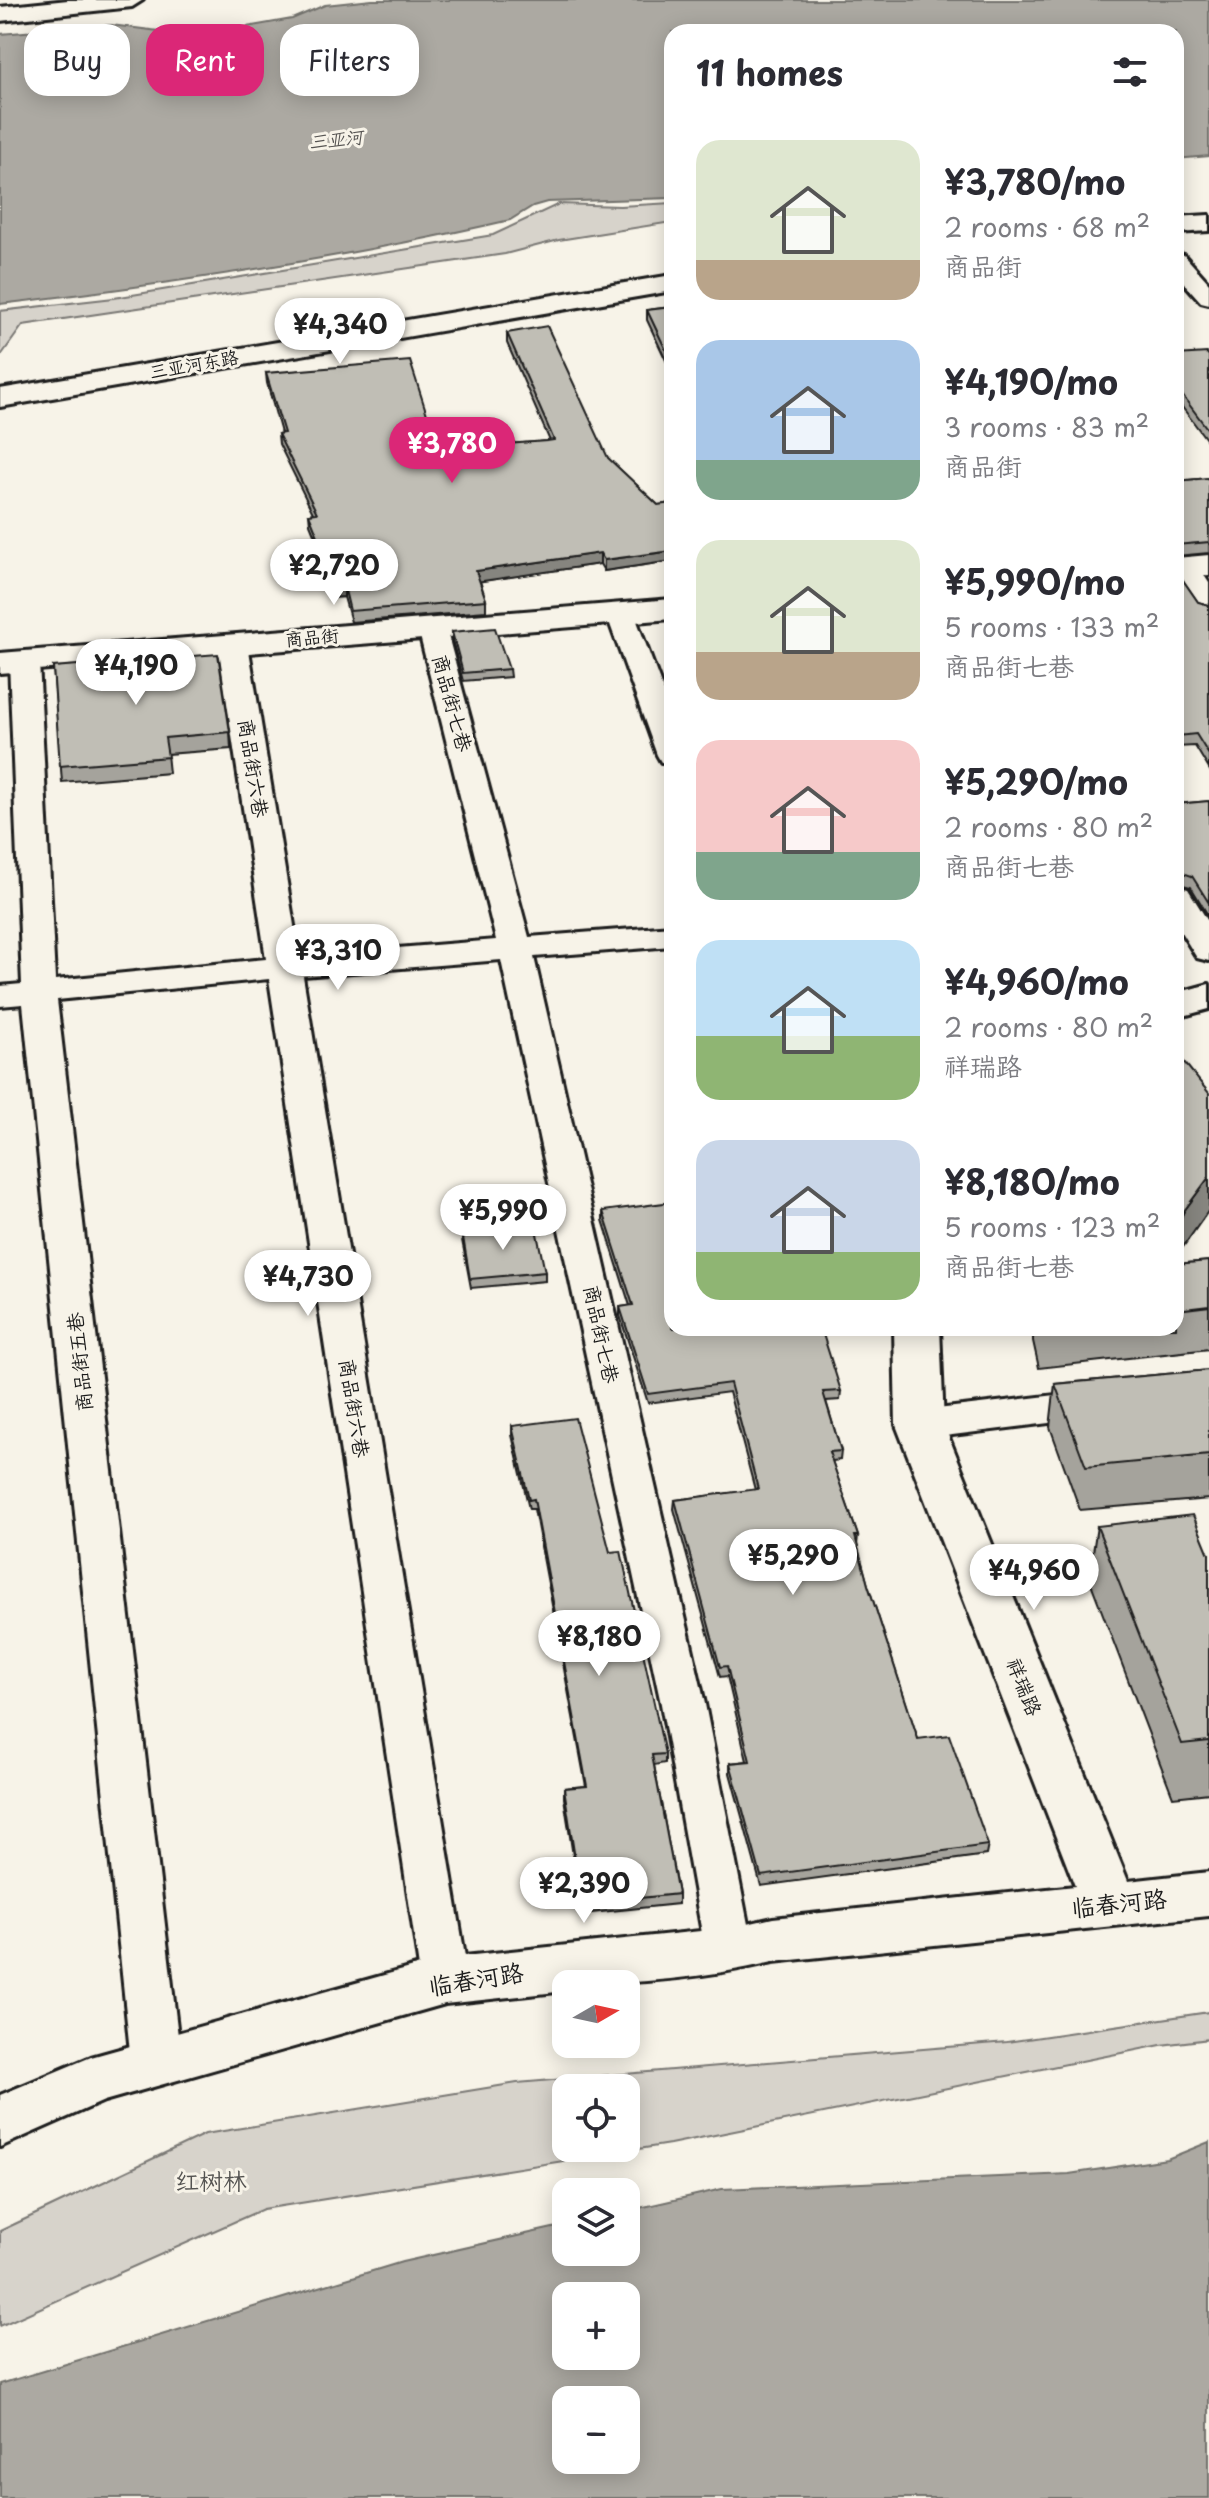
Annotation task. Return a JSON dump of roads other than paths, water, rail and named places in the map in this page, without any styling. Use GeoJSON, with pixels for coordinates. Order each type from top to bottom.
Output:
{"type":"FeatureCollection","features":[{"type":"Feature","properties":{"kind":"street"},"geometry":{"type":"LineString","coordinates":[[0,6],[54,0]]}},
{"type":"Feature","properties":{"kind":"street"},"geometry":{"type":"LineString","coordinates":[[0,14],[132,0]]}},
{"type":"Feature","properties":{"kind":"street"},"geometry":{"type":"LineString","coordinates":[[1184,225],[1209,223]]}},
{"type":"Feature","properties":{"kind":"street"},"geometry":{"type":"LineString","coordinates":[[1184,269],[1209,297]]}},
{"type":"Feature","properties":{"kind":"street","name":"三亚河东路"},"geometry":{"type":"LineString","coordinates":[[0,398],[664,284]]}},
{"type":"Feature","properties":{"kind":"street"},"geometry":{"type":"LineString","coordinates":[[1190,567],[1209,605]]}},
{"type":"Feature","properties":{"kind":"street","name":"商品街"},"geometry":{"type":"LineString","coordinates":[[12,662],[664,610]]}},
{"type":"Feature","properties":{"kind":"street"},"geometry":{"type":"LineString","coordinates":[[620,613],[664,733]]}},
{"type":"Feature","properties":{"kind":"street","name":"商品街七巷"},"geometry":{"type":"LineString","coordinates":[[432,628],[515,949],[683,1704],[729,1950]]}},
{"type":"Feature","properties":{"kind":"street","name":"商品街六巷"},"geometry":{"type":"LineString","coordinates":[[233,644],[445,1981]]}},
{"type":"Feature","properties":{"kind":"street","name":"商品街五巷"},"geometry":{"type":"LineString","coordinates":[[12,662],[39,992],[156,2062]]}},
{"type":"Feature","properties":{"kind":"street"},"geometry":{"type":"LineString","coordinates":[[1184,909],[1209,951]]}},
{"type":"Feature","properties":{"kind":"street"},"geometry":{"type":"LineString","coordinates":[[0,996],[285,967],[664,937]]}},
{"type":"Feature","properties":{"kind":"street","name":"祥瑞路"},"geometry":{"type":"LineString","coordinates":[[917,1336],[920,1425],[1110,1905]]}},
{"type":"Feature","properties":{"kind":"street"},"geometry":{"type":"LineString","coordinates":[[920,1425],[1209,1390]]}},
{"type":"Feature","properties":{"kind":"street","name":"临春河路"},"geometry":{"type":"LineString","coordinates":[[0,2122],[91,2081],[445,1981],[729,1950],[773,1940],[1209,1894]]}},
{"type":"Feature","properties":{"kind":"water","name":"三亚河"},"geometry":{"type":"Polygon","coordinates":[[[372,0],[1209,0],[1209,156],[1184,158],[1184,24],[664,24],[664,198],[547,202],[533,206],[510,220],[383,247],[192,279],[0,304],[0,34],[24,32],[24,96],[130,96],[130,27],[146,29],[146,96],[264,96],[264,24],[292,19],[325,5],[372,0]]]}},
{"type":"Feature","properties":{"kind":"water"},"geometry":{"type":"Polygon","coordinates":[[[1209,2142],[1209,2498],[0,2498],[0,2384],[402,2262],[552,2228],[552,2266],[640,2266],[640,2208],[722,2189],[1069,2174],[1167,2159],[1209,2142]]]}},
{"type":"Feature","properties":{"kind":"park label","name":"红树林"},"geometry":{"type":"Point","coordinates":[211,2182]}}]}
